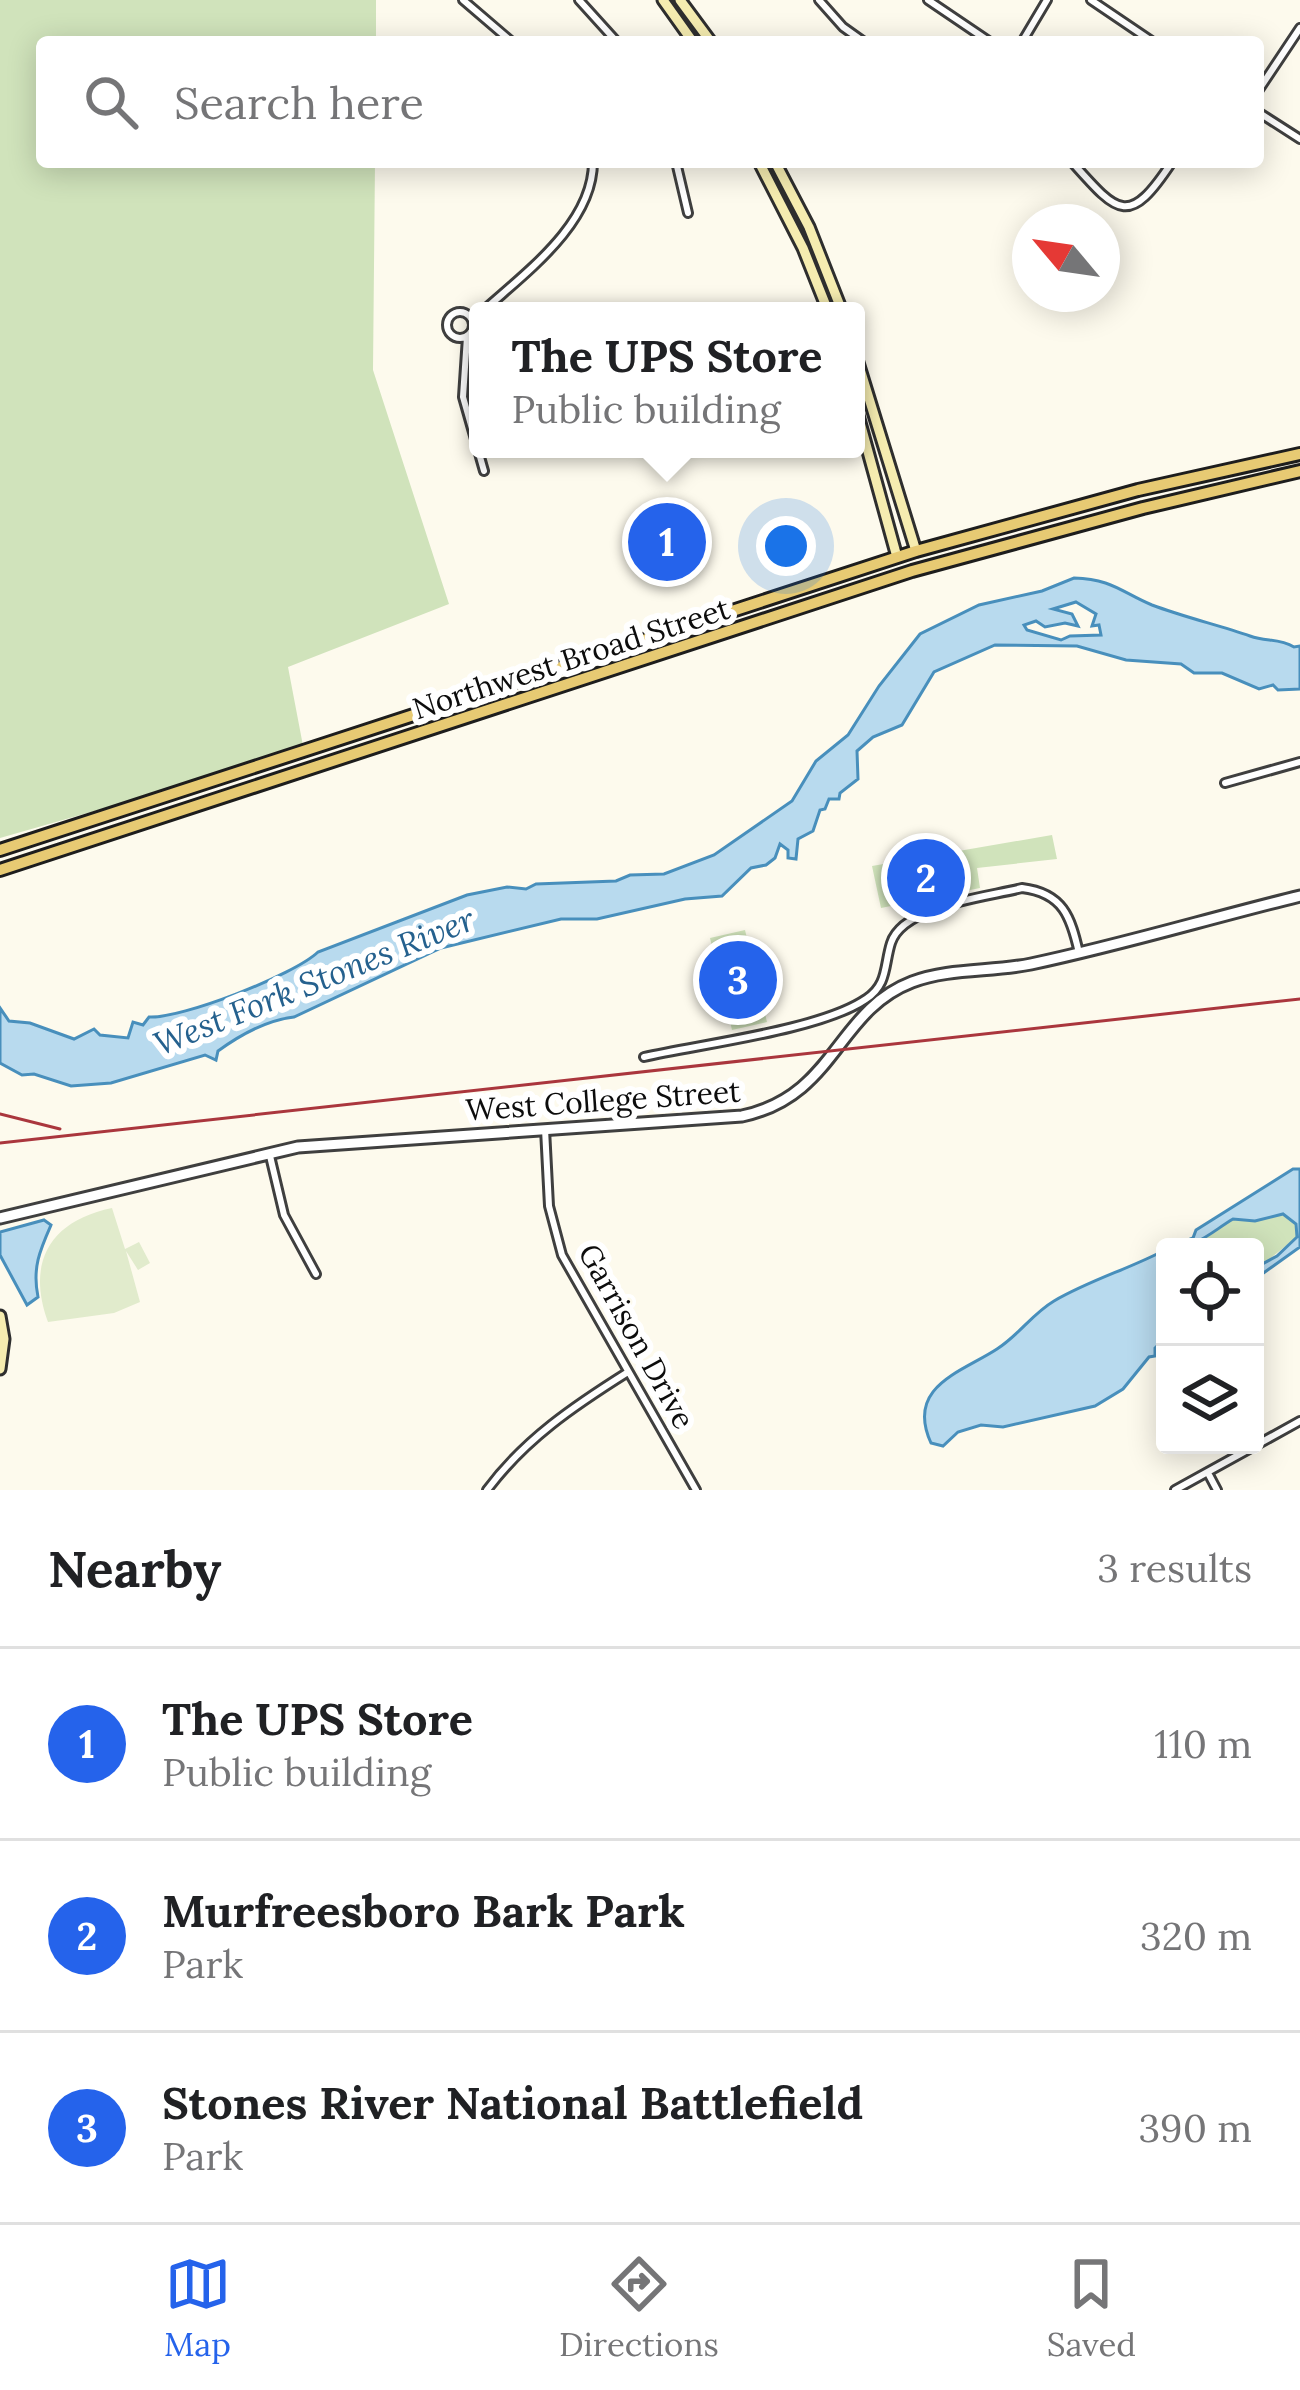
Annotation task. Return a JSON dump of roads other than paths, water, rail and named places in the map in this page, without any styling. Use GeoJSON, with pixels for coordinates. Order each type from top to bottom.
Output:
{"type":"FeatureCollection","features":[{"type":"Feature","properties":{"kind":"main road"},"geometry":{"type":"LineString","coordinates":[[663,0],[688,36]]}},
{"type":"Feature","properties":{"kind":"main road"},"geometry":{"type":"LineString","coordinates":[[680,0],[706,36]]}},
{"type":"Feature","properties":{"kind":"main road"},"geometry":{"type":"LineString","coordinates":[[762,168],[824,302]]}},
{"type":"Feature","properties":{"kind":"main road"},"geometry":{"type":"LineString","coordinates":[[779,168],[817,244],[839,302]]}},
{"type":"Feature","properties":{"kind":"main road"},"geometry":{"type":"LineString","coordinates":[[865,385],[916,550],[912,572]]}},
{"type":"Feature","properties":{"kind":"main road"},"geometry":{"type":"LineString","coordinates":[[865,441],[897,557],[912,572]]}},
{"type":"Feature","properties":{"kind":"main road","name":"Northwest Broad Street"},"geometry":{"type":"LineString","coordinates":[[0,850],[916,550],[1138,490],[1300,454]]}},
{"type":"Feature","properties":{"kind":"main road"},"geometry":{"type":"LineString","coordinates":[[1278,458],[1282,475]]}},
{"type":"Feature","properties":{"kind":"main road","name":"Northwest Broad Street"},"geometry":{"type":"LineString","coordinates":[[0,870],[912,572],[1143,508],[1300,471]]}},
{"type":"Feature","properties":{"kind":"main road"},"geometry":{"type":"LineString","coordinates":[[1138,490],[1143,508]]}},
{"type":"Feature","properties":{"kind":"main road"},"geometry":{"type":"LineString","coordinates":[[710,618],[715,636]]}},
{"type":"Feature","properties":{"kind":"main road"},"geometry":{"type":"LineString","coordinates":[[641,640],[646,658]]}},
{"type":"Feature","properties":{"kind":"main road"},"geometry":{"type":"LineString","coordinates":[[549,670],[555,688]]}},
{"type":"Feature","properties":{"kind":"main road"},"geometry":{"type":"LineString","coordinates":[[304,751],[310,768]]}},
{"type":"Feature","properties":{"kind":"main road"},"geometry":{"type":"LineString","coordinates":[[206,782],[211,801]]}},
{"type":"Feature","properties":{"kind":"main road"},"geometry":{"type":"LineString","coordinates":[[0,1316],[4,1339],[0,1369]]}},
{"type":"Feature","properties":{"kind":"street"},"geometry":{"type":"LineString","coordinates":[[463,0],[505,36]]}},
{"type":"Feature","properties":{"kind":"street"},"geometry":{"type":"LineString","coordinates":[[579,0],[612,36]]}},
{"type":"Feature","properties":{"kind":"street"},"geometry":{"type":"LineString","coordinates":[[819,0],[856,36]]}},
{"type":"Feature","properties":{"kind":"street"},"geometry":{"type":"LineString","coordinates":[[928,0],[981,36]]}},
{"type":"Feature","properties":{"kind":"street"},"geometry":{"type":"LineString","coordinates":[[1026,36],[1047,0]]}},
{"type":"Feature","properties":{"kind":"street"},"geometry":{"type":"LineString","coordinates":[[1091,0],[1145,36]]}},
{"type":"Feature","properties":{"kind":"street"},"geometry":{"type":"LineString","coordinates":[[1264,82],[1300,28]]}},
{"type":"Feature","properties":{"kind":"street"},"geometry":{"type":"LineString","coordinates":[[1264,116],[1300,139]]}},
{"type":"Feature","properties":{"kind":"street"},"geometry":{"type":"LineString","coordinates":[[492,302],[570,225],[588,192],[592,168]]}},
{"type":"Feature","properties":{"kind":"street"},"geometry":{"type":"LineString","coordinates":[[677,168],[688,213]]}},
{"type":"Feature","properties":{"kind":"street"},"geometry":{"type":"LineString","coordinates":[[1078,168],[1121,208],[1136,207],[1147,199],[1168,168]]}},
{"type":"Feature","properties":{"kind":"street"},"geometry":{"type":"LineString","coordinates":[[466,337],[450,334],[447,322],[460,312],[469,314]]}},
{"type":"Feature","properties":{"kind":"street"},"geometry":{"type":"LineString","coordinates":[[469,332],[463,397],[469,418]]}},
{"type":"Feature","properties":{"kind":"street"},"geometry":{"type":"LineString","coordinates":[[480,458],[484,471]]}},
{"type":"Feature","properties":{"kind":"street"},"geometry":{"type":"LineString","coordinates":[[1225,783],[1300,762]]}},
{"type":"Feature","properties":{"kind":"street"},"geometry":{"type":"LineString","coordinates":[[644,1057],[832,1016],[879,988],[891,942],[909,919],[1022,888],[1039,890],[1060,903],[1072,917],[1079,953]]}},
{"type":"Feature","properties":{"kind":"street","name":"West College Street"},"geometry":{"type":"LineString","coordinates":[[0,1218],[269,1152],[328,1143],[768,1111],[800,1091],[873,1007],[909,983],[1079,953],[1300,896]]}},
{"type":"Feature","properties":{"kind":"street","name":"Garrison Drive"},"geometry":{"type":"LineString","coordinates":[[545,1129],[549,1206],[562,1255],[696,1490]]}},
{"type":"Feature","properties":{"kind":"street"},"geometry":{"type":"LineString","coordinates":[[269,1152],[284,1215],[316,1274]]}},
{"type":"Feature","properties":{"kind":"street"},"geometry":{"type":"LineString","coordinates":[[487,1490],[542,1431],[628,1372]]}},
{"type":"Feature","properties":{"kind":"street"},"geometry":{"type":"LineString","coordinates":[[1175,1490],[1300,1420]]}},
{"type":"Feature","properties":{"kind":"street"},"geometry":{"type":"LineString","coordinates":[[1208,1473],[1217,1490]]}},
{"type":"Feature","properties":{"kind":"water","name":"West Fork Stones River"},"geometry":{"type":"Polygon","coordinates":[[[1074,578],[1098,581],[1176,613],[1300,646],[1300,689],[1278,690],[1273,685],[1259,689],[1222,673],[1194,673],[1181,664],[1126,660],[1077,646],[995,645],[934,672],[902,725],[873,737],[857,751],[858,779],[820,810],[813,831],[798,839],[796,859],[788,858],[788,850],[780,844],[775,858],[751,868],[722,896],[685,899],[597,919],[561,919],[441,948],[294,1017],[254,1029],[218,1051],[216,1060],[205,1055],[111,1083],[71,1086],[34,1074],[22,1075],[0,1063],[0,1008],[9,1021],[30,1023],[74,1039],[94,1029],[100,1035],[128,1038],[133,1022],[143,1025],[149,1017],[186,1011],[236,994],[318,952],[467,895],[507,887],[664,874],[714,855],[792,801],[816,761],[848,735],[920,634],[979,605],[1042,591],[1074,578]],[[1076,602],[1053,609],[1072,614],[1078,626],[1045,627],[1036,621],[1024,625],[1061,640],[1101,635],[1099,625],[1092,626],[1096,614],[1076,602]]]}},
{"type":"Feature","properties":{"kind":"water"},"geometry":{"type":"Polygon","coordinates":[[[1300,1169],[1300,1247],[1264,1273],[1264,1263],[1297,1237],[1296,1224],[1283,1214],[1255,1221],[1233,1219],[1203,1238],[1193,1238],[1196,1230],[1300,1169]]]}},
{"type":"Feature","properties":{"kind":"water"},"geometry":{"type":"Polygon","coordinates":[[[44,1220],[51,1225],[40,1251],[38,1297],[27,1305],[0,1255],[0,1232],[44,1220]]]}},
{"type":"Feature","properties":{"kind":"water"},"geometry":{"type":"Polygon","coordinates":[[[1156,1254],[1155,1356],[1149,1357],[1123,1389],[1095,1406],[1003,1427],[981,1425],[958,1432],[943,1446],[931,1443],[925,1408],[941,1383],[1005,1343],[1054,1301],[1156,1254]]]}},
{"type":"Feature","properties":{"kind":"railway"},"geometry":{"type":"LineString","coordinates":[[0,1143],[1300,999]]}},
{"type":"Feature","properties":{"kind":"railway"},"geometry":{"type":"LineString","coordinates":[[0,1114],[60,1129]]}},
{"type":"Feature","properties":{"kind":"place","name":"The UPS Store"},"geometry":{"type":"Point","coordinates":[667,542]}},
{"type":"Feature","properties":{"kind":"place","name":"Murfreesboro Bark Park"},"geometry":{"type":"Point","coordinates":[926,878]}},
{"type":"Feature","properties":{"kind":"place","name":"Stones River National Battlefield"},"geometry":{"type":"Point","coordinates":[738,980]}}]}
